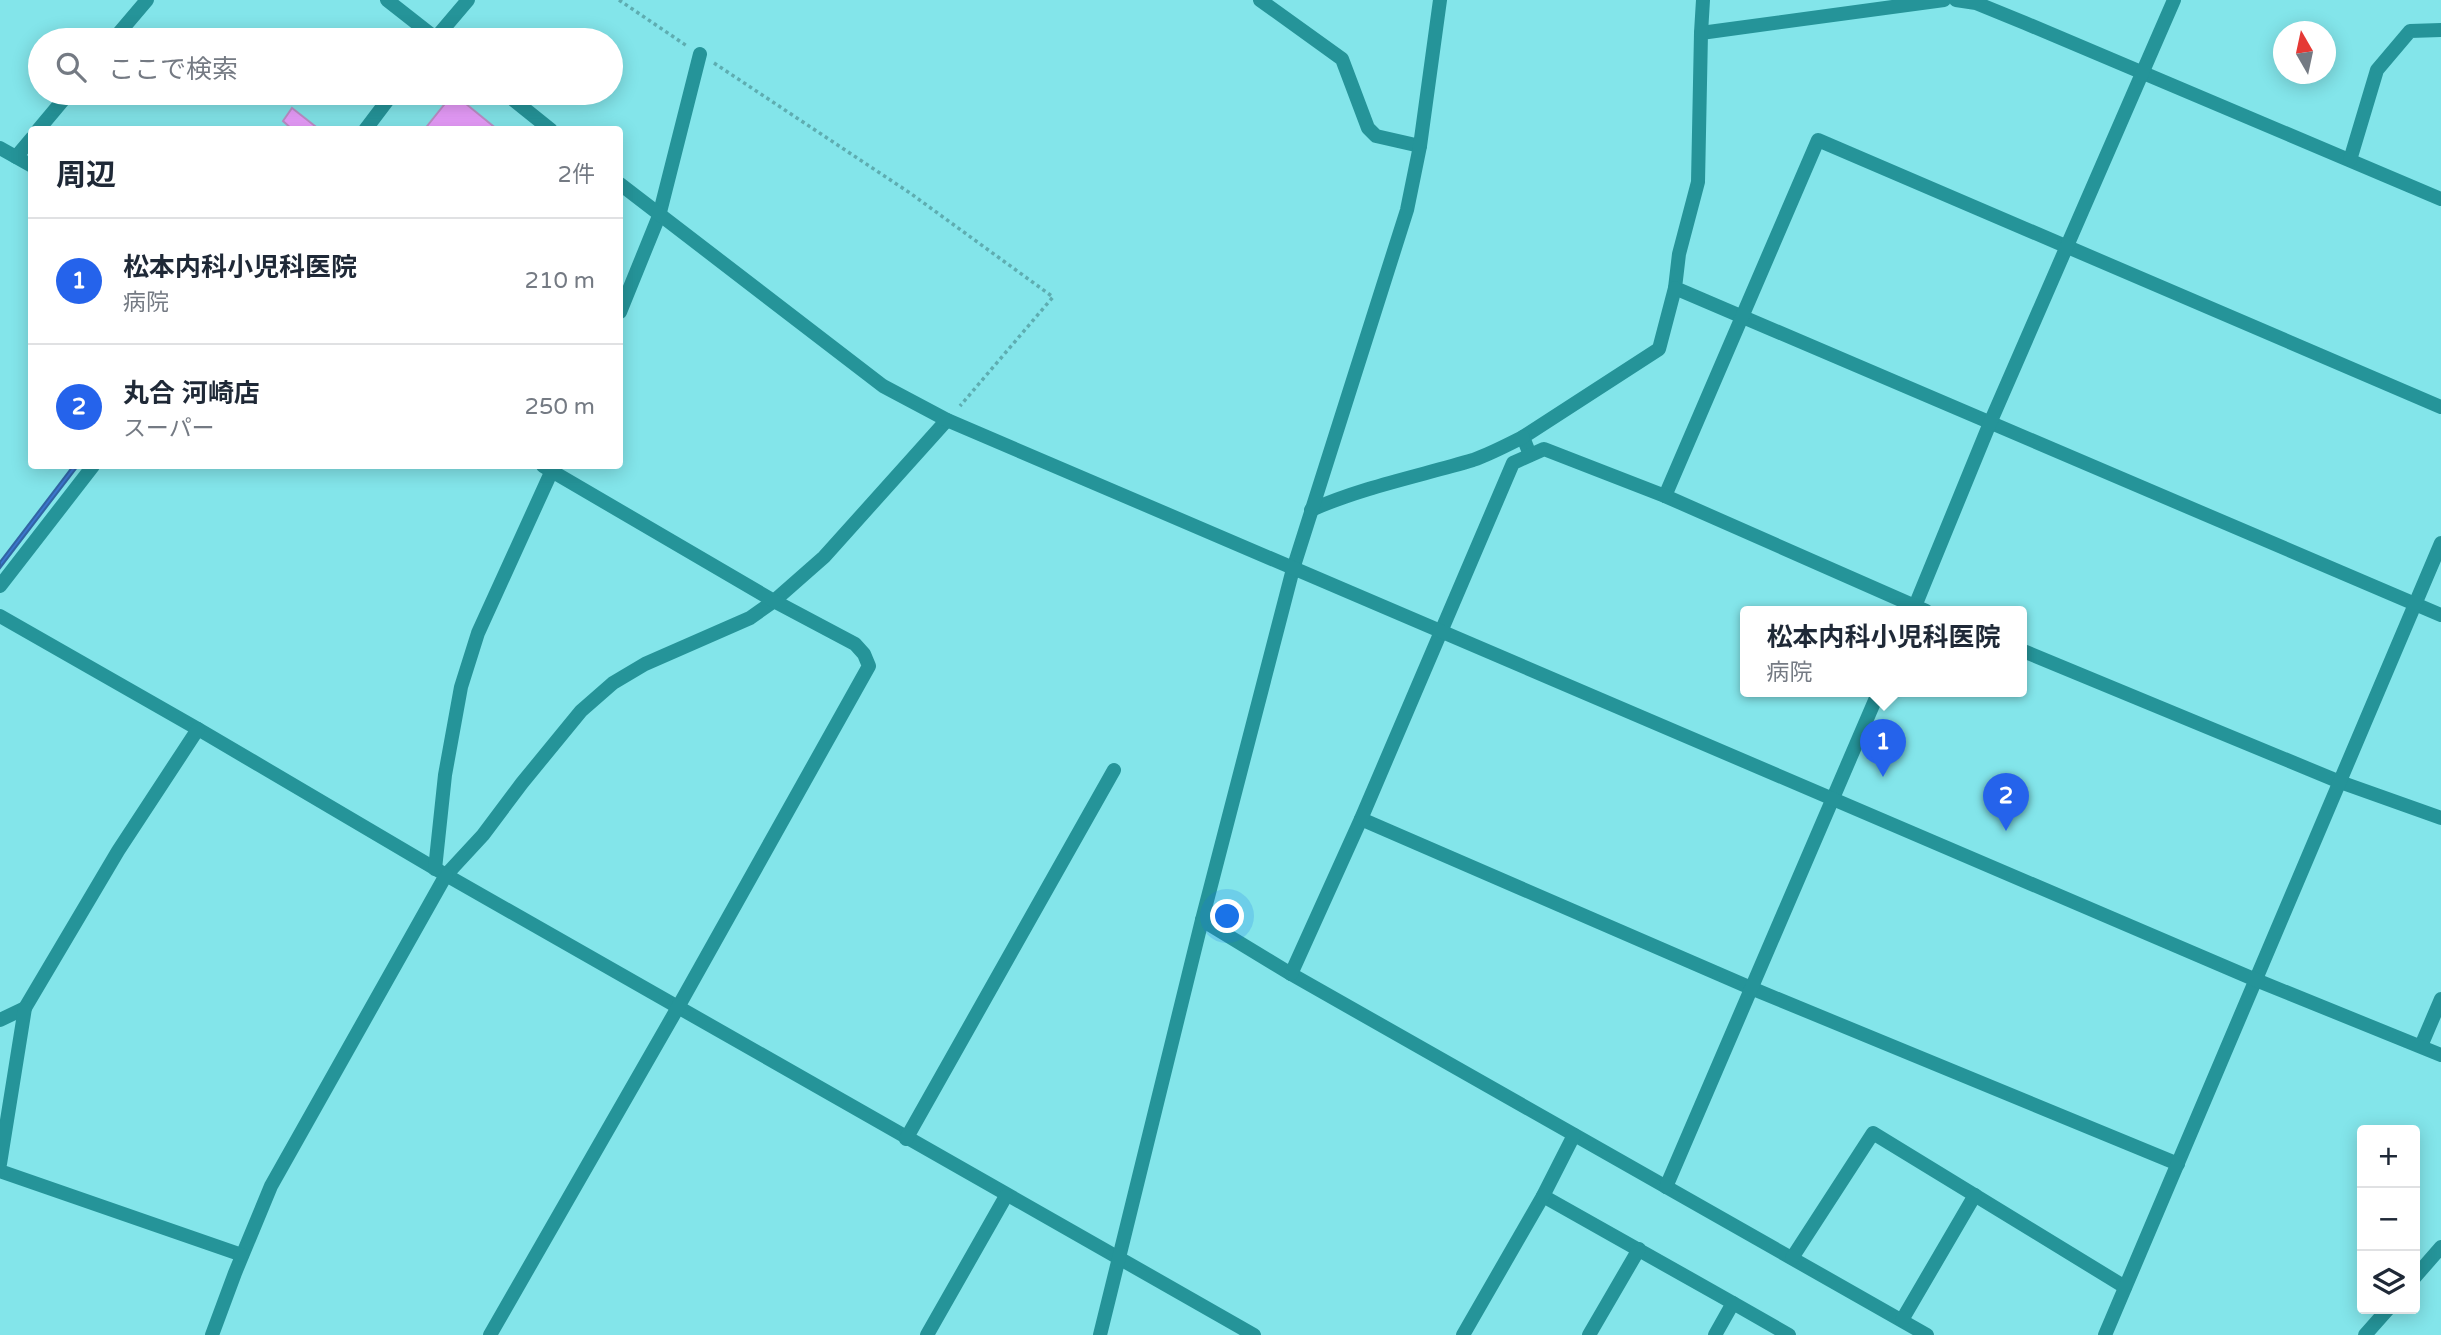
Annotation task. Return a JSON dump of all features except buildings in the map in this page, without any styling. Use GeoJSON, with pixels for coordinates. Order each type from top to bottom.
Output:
{"type":"FeatureCollection","features":[{"type":"Feature","properties":{"kind":"street"},"geometry":{"type":"LineString","coordinates":[[123,28],[147,0]]}},
{"type":"Feature","properties":{"kind":"street"},"geometry":{"type":"LineString","coordinates":[[387,0],[422,28]]}},
{"type":"Feature","properties":{"kind":"street"},"geometry":{"type":"LineString","coordinates":[[445,28],[468,0]]}},
{"type":"Feature","properties":{"kind":"street"},"geometry":{"type":"LineString","coordinates":[[1259,0],[1342,59],[1367,128],[1376,136],[1420,146]]}},
{"type":"Feature","properties":{"kind":"street"},"geometry":{"type":"LineString","coordinates":[[1100,1335],[1202,919],[1293,569],[1407,210],[1420,146],[1440,0]]}},
{"type":"Feature","properties":{"kind":"street"},"geometry":{"type":"LineString","coordinates":[[1311,510],[1360,491],[1476,459],[1523,437],[1659,349],[1675,288],[1679,254],[1698,182],[1703,0]]}},
{"type":"Feature","properties":{"kind":"street"},"geometry":{"type":"LineString","coordinates":[[1701,33],[1944,0]]}},
{"type":"Feature","properties":{"kind":"street"},"geometry":{"type":"LineString","coordinates":[[1956,0],[1976,3],[2441,199]]}},
{"type":"Feature","properties":{"kind":"street"},"geometry":{"type":"LineString","coordinates":[[1919,606],[1990,423],[2174,0]]}},
{"type":"Feature","properties":{"kind":"street"},"geometry":{"type":"LineString","coordinates":[[2350,160],[2377,70],[2410,31],[2441,30]]}},
{"type":"Feature","properties":{"kind":"street"},"geometry":{"type":"LineString","coordinates":[[623,305],[659,216],[700,54]]}},
{"type":"Feature","properties":{"kind":"street"},"geometry":{"type":"LineString","coordinates":[[41,126],[59,105]]}},
{"type":"Feature","properties":{"kind":"street"},"geometry":{"type":"LineString","coordinates":[[368,126],[384,105]]}},
{"type":"Feature","properties":{"kind":"street"},"geometry":{"type":"LineString","coordinates":[[520,105],[546,126]]}},
{"type":"Feature","properties":{"kind":"street"},"geometry":{"type":"LineString","coordinates":[[1665,496],[1818,140],[2441,407]]}},
{"type":"Feature","properties":{"kind":"street"},"geometry":{"type":"LineString","coordinates":[[16,157],[28,143]]}},
{"type":"Feature","properties":{"kind":"street"},"geometry":{"type":"LineString","coordinates":[[0,148],[28,164]]}},
{"type":"Feature","properties":{"kind":"street"},"geometry":{"type":"LineString","coordinates":[[623,186],[883,386],[947,420],[2256,980],[2441,1055]]}},
{"type":"Feature","properties":{"kind":"street"},"geometry":{"type":"LineString","coordinates":[[1675,288],[2441,615]]}},
{"type":"Feature","properties":{"kind":"street"},"geometry":{"type":"LineString","coordinates":[[212,1335],[271,1186],[441,872],[483,835],[581,711],[613,683],[645,664],[750,618],[775,601],[824,557],[947,420]]}},
{"type":"Feature","properties":{"kind":"street"},"geometry":{"type":"LineString","coordinates":[[1523,437],[1530,455]]}},
{"type":"Feature","properties":{"kind":"street"},"geometry":{"type":"LineString","coordinates":[[1291,974],[1361,819],[1513,463],[1544,449],[1665,496],[1911,606]]}},
{"type":"Feature","properties":{"kind":"street"},"geometry":{"type":"LineString","coordinates":[[0,586],[91,469]]}},
{"type":"Feature","properties":{"kind":"street"},"geometry":{"type":"LineString","coordinates":[[441,872],[445,775],[461,687],[478,633],[548,469]]}},
{"type":"Feature","properties":{"kind":"street"},"geometry":{"type":"LineString","coordinates":[[489,1335],[677,1009],[869,666],[864,654],[855,644],[775,601],[552,469]]}},
{"type":"Feature","properties":{"kind":"street"},"geometry":{"type":"LineString","coordinates":[[2105,1335],[2417,605],[2441,543]]}},
{"type":"Feature","properties":{"kind":"street"},"geometry":{"type":"LineString","coordinates":[[0,615],[677,1009],[1254,1335]]}},
{"type":"Feature","properties":{"kind":"street"},"geometry":{"type":"LineString","coordinates":[[2027,652],[2340,782],[2441,818]]}},
{"type":"Feature","properties":{"kind":"street"},"geometry":{"type":"LineString","coordinates":[[1666,1187],[1876,697]]}},
{"type":"Feature","properties":{"kind":"street"},"geometry":{"type":"LineString","coordinates":[[0,1164],[25,1008],[118,851],[198,729]]}},
{"type":"Feature","properties":{"kind":"street"},"geometry":{"type":"LineString","coordinates":[[906,1139],[1114,770]]}},
{"type":"Feature","properties":{"kind":"street"},"geometry":{"type":"LineString","coordinates":[[1361,819],[1751,988],[2178,1164]]}},
{"type":"Feature","properties":{"kind":"street"},"geometry":{"type":"LineString","coordinates":[[1202,919],[1291,974],[1927,1335]]}},
{"type":"Feature","properties":{"kind":"street"},"geometry":{"type":"LineString","coordinates":[[2421,1046],[2441,999]]}},
{"type":"Feature","properties":{"kind":"street"},"geometry":{"type":"LineString","coordinates":[[0,1020],[25,1008]]}},
{"type":"Feature","properties":{"kind":"street"},"geometry":{"type":"LineString","coordinates":[[1792,1258],[1873,1133],[2125,1287]]}},
{"type":"Feature","properties":{"kind":"street"},"geometry":{"type":"LineString","coordinates":[[1463,1335],[1543,1196],[1574,1135]]}},
{"type":"Feature","properties":{"kind":"street"},"geometry":{"type":"LineString","coordinates":[[0,1171],[242,1255]]}},
{"type":"Feature","properties":{"kind":"street"},"geometry":{"type":"LineString","coordinates":[[1902,1320],[1975,1195]]}},
{"type":"Feature","properties":{"kind":"street"},"geometry":{"type":"LineString","coordinates":[[927,1335],[1006,1196]]}},
{"type":"Feature","properties":{"kind":"street"},"geometry":{"type":"LineString","coordinates":[[1543,1196],[1789,1335]]}},
{"type":"Feature","properties":{"kind":"street"},"geometry":{"type":"LineString","coordinates":[[2420,1271],[2441,1247]]}},
{"type":"Feature","properties":{"kind":"street"},"geometry":{"type":"LineString","coordinates":[[1589,1335],[1639,1249]]}},
{"type":"Feature","properties":{"kind":"street"},"geometry":{"type":"LineString","coordinates":[[1715,1335],[1733,1303]]}},
{"type":"Feature","properties":{"kind":"street"},"geometry":{"type":"LineString","coordinates":[[2365,1335],[2384,1314]]}},
{"type":"Feature","properties":{"kind":"path"},"geometry":{"type":"LineString","coordinates":[[619,0],[910,193],[1053,297],[947,420]]}},
{"type":"Feature","properties":{"kind":"water"},"geometry":{"type":"Polygon","coordinates":[[[71,469],[76,469],[0,568],[0,562],[71,469]]]}},
{"type":"Feature","properties":{"kind":"place","name":"松本内科小児科医院"},"geometry":{"type":"Point","coordinates":[1883,777]}},
{"type":"Feature","properties":{"kind":"place","name":"丸合 河崎店"},"geometry":{"type":"Point","coordinates":[2006,831]}}]}
